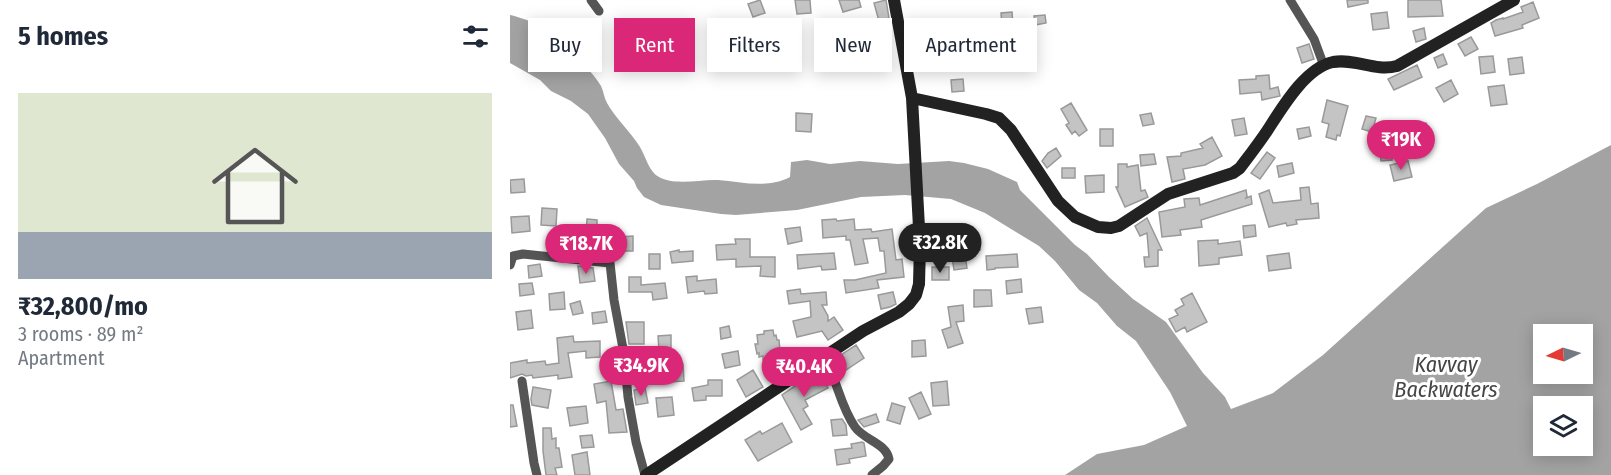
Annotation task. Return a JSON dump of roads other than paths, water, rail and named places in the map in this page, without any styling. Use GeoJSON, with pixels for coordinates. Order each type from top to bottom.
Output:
{"type":"FeatureCollection","features":[{"type":"Feature","properties":{"kind":"main road"},"geometry":{"type":"LineString","coordinates":[[645,475],[863,331],[898,312],[916,295],[919,284],[920,246],[912,98],[894,0]]}},
{"type":"Feature","properties":{"kind":"main road"},"geometry":{"type":"LineString","coordinates":[[912,98],[999,118],[1011,130],[1058,201],[1075,217],[1098,227],[1111,228],[1119,226],[1168,194],[1233,173],[1240,168],[1294,91],[1324,66],[1343,61],[1387,69],[1397,66],[1514,0]]}},
{"type":"Feature","properties":{"kind":"street"},"geometry":{"type":"LineString","coordinates":[[591,0],[599,11]]}},
{"type":"Feature","properties":{"kind":"street"},"geometry":{"type":"LineString","coordinates":[[1290,0],[1314,39],[1324,66]]}},
{"type":"Feature","properties":{"kind":"street"},"geometry":{"type":"LineString","coordinates":[[510,265],[513,256],[523,254],[610,263],[628,397],[645,475]]}},
{"type":"Feature","properties":{"kind":"street"},"geometry":{"type":"LineString","coordinates":[[824,357],[855,428],[888,454],[889,459],[872,475]]}},
{"type":"Feature","properties":{"kind":"street"},"geometry":{"type":"LineString","coordinates":[[522,381],[537,475]]}},
{"type":"Feature","properties":{"kind":"water","name":"Kavvay Backwaters"},"geometry":{"type":"Polygon","coordinates":[[[510,15],[528,21],[528,72],[590,72],[601,86],[610,109],[636,141],[653,172],[665,180],[772,183],[790,177],[791,162],[807,160],[830,164],[860,161],[898,164],[949,161],[988,169],[1017,182],[1020,190],[1109,277],[1133,299],[1166,322],[1203,373],[1225,397],[1231,409],[1273,393],[1323,355],[1486,208],[1611,145],[1611,475],[1065,475],[1097,454],[1144,445],[1187,426],[1170,392],[1136,341],[1117,326],[1097,303],[1079,290],[1039,246],[985,213],[951,199],[905,195],[861,197],[797,210],[736,215],[661,205],[644,197],[619,164],[605,138],[588,114],[571,101],[551,91],[540,80],[510,63],[510,15]]]}}]}
